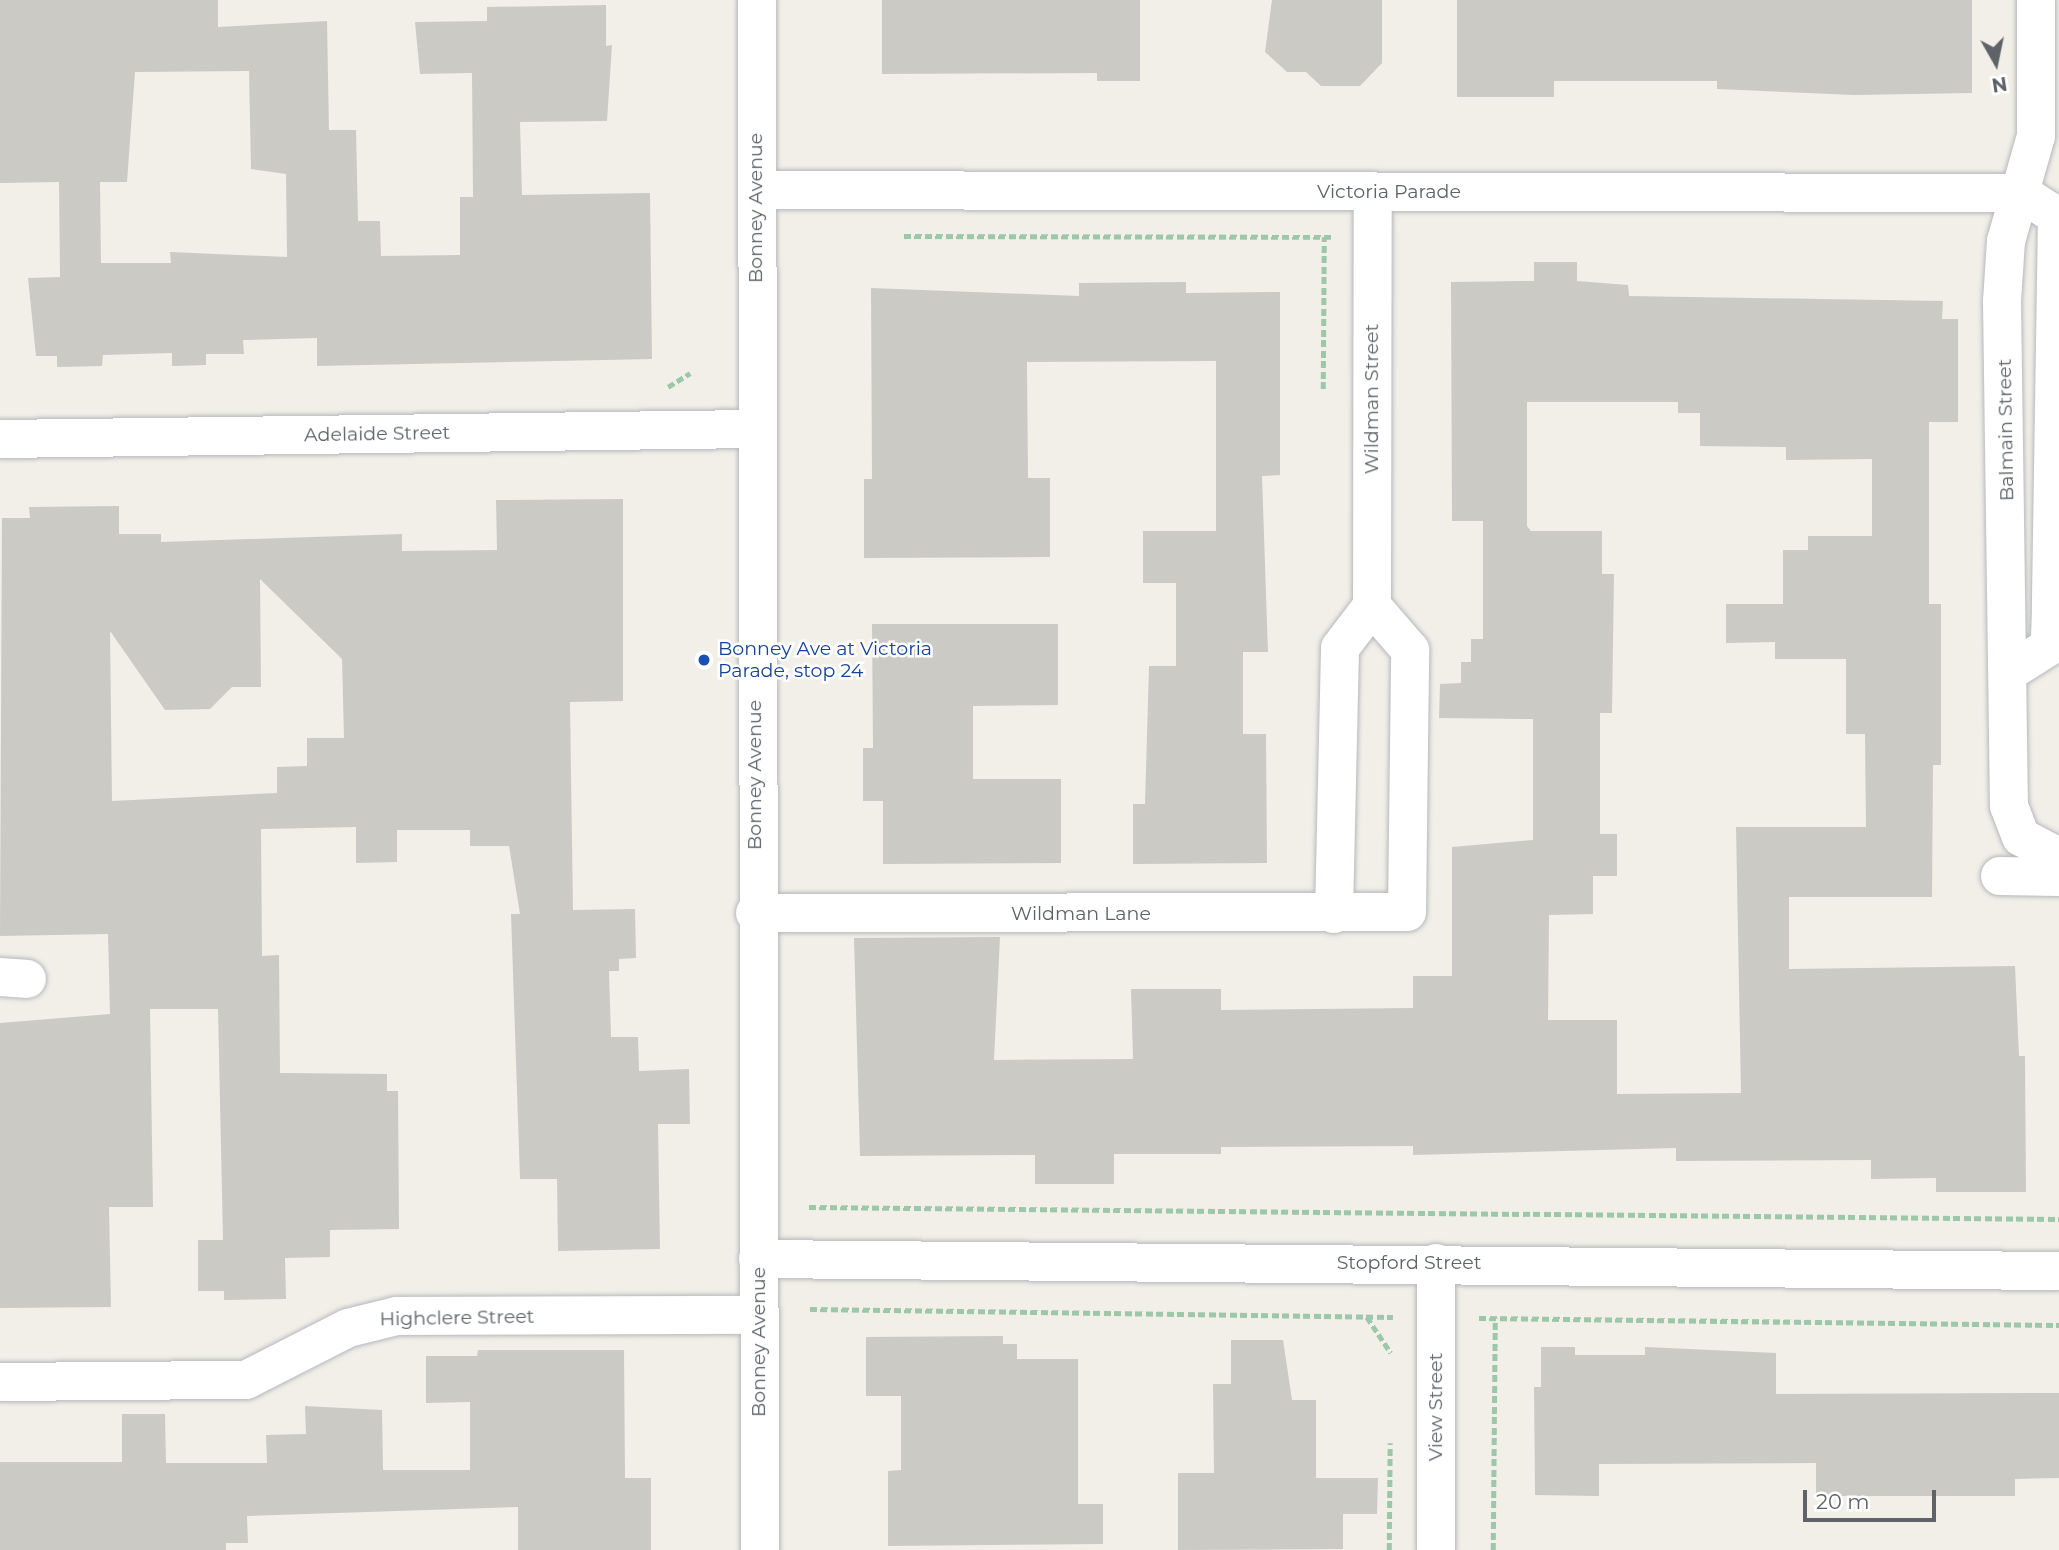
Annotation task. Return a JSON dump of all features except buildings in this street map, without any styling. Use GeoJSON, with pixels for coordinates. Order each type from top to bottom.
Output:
{"type":"FeatureCollection","features":[{"type":"Feature","properties":{"kind":"street","name":"Bonney Avenue"},"geometry":{"type":"LineString","coordinates":[[757,0],[754,429],[760,1550]]}},
{"type":"Feature","properties":{"kind":"street","name":"Balmain Street"},"geometry":{"type":"LineString","coordinates":[[2036,0],[2036,136],[2006,241],[2003,301],[2012,670],[2009,806],[2021,837],[2059,857]]}},
{"type":"Feature","properties":{"kind":"street","name":"Victoria Parade"},"geometry":{"type":"LineString","coordinates":[[757,190],[2021,193]]}},
{"type":"Feature","properties":{"kind":"street","name":"Wildman Street"},"geometry":{"type":"LineString","coordinates":[[1372,606],[1373,192]]}},
{"type":"Feature","properties":{"kind":"street"},"geometry":{"type":"LineString","coordinates":[[2012,670],[2050,646],[2051,609],[2057,216],[2021,193]]}},
{"type":"Feature","properties":{"kind":"street","name":"Adelaide Street"},"geometry":{"type":"LineString","coordinates":[[0,439],[754,429]]}},
{"type":"Feature","properties":{"kind":"street"},"geometry":{"type":"LineString","coordinates":[[1334,915],[1340,648],[1372,606]]}},
{"type":"Feature","properties":{"kind":"street","name":"Wildman Lane"},"geometry":{"type":"LineString","coordinates":[[755,913],[1334,915],[1407,912],[1410,650],[1372,606]]}},
{"type":"Feature","properties":{"kind":"street"},"geometry":{"type":"LineString","coordinates":[[2000,876],[2059,877]]}},
{"type":"Feature","properties":{"kind":"street","name":"Stopford Street"},"geometry":{"type":"LineString","coordinates":[[758,1259],[1436,1263],[2059,1271]]}},
{"type":"Feature","properties":{"kind":"street","name":"View Street"},"geometry":{"type":"LineString","coordinates":[[1436,1263],[1436,1550]]}},
{"type":"Feature","properties":{"kind":"street","name":"Highclere Street"},"geometry":{"type":"LineString","coordinates":[[0,1382],[246,1380],[348,1328],[397,1316],[759,1315]]}},
{"type":"Feature","properties":{"kind":"path"},"geometry":{"type":"LineString","coordinates":[[896,236],[1346,238]]}},
{"type":"Feature","properties":{"kind":"path"},"geometry":{"type":"LineString","coordinates":[[1323,389],[1324,237]]}},
{"type":"Feature","properties":{"kind":"path"},"geometry":{"type":"LineString","coordinates":[[809,1207],[2059,1219]]}},
{"type":"Feature","properties":{"kind":"path"},"geometry":{"type":"LineString","coordinates":[[810,1309],[1398,1317]]}},
{"type":"Feature","properties":{"kind":"path"},"geometry":{"type":"LineString","coordinates":[[1367,1317],[1391,1350],[1391,1363]]}},
{"type":"Feature","properties":{"kind":"path"},"geometry":{"type":"LineString","coordinates":[[1483,1318],[2059,1325]]}},
{"type":"Feature","properties":{"kind":"path"},"geometry":{"type":"LineString","coordinates":[[1493,1550],[1495,1318]]}},
{"type":"Feature","properties":{"kind":"path"},"geometry":{"type":"LineString","coordinates":[[1389,1550],[1390,1430]]}},
{"type":"Feature","properties":{"kind":"place","name":"Bonney Ave at Victoria Parade, stop 24"},"geometry":{"type":"Point","coordinates":[704,660]}}]}
